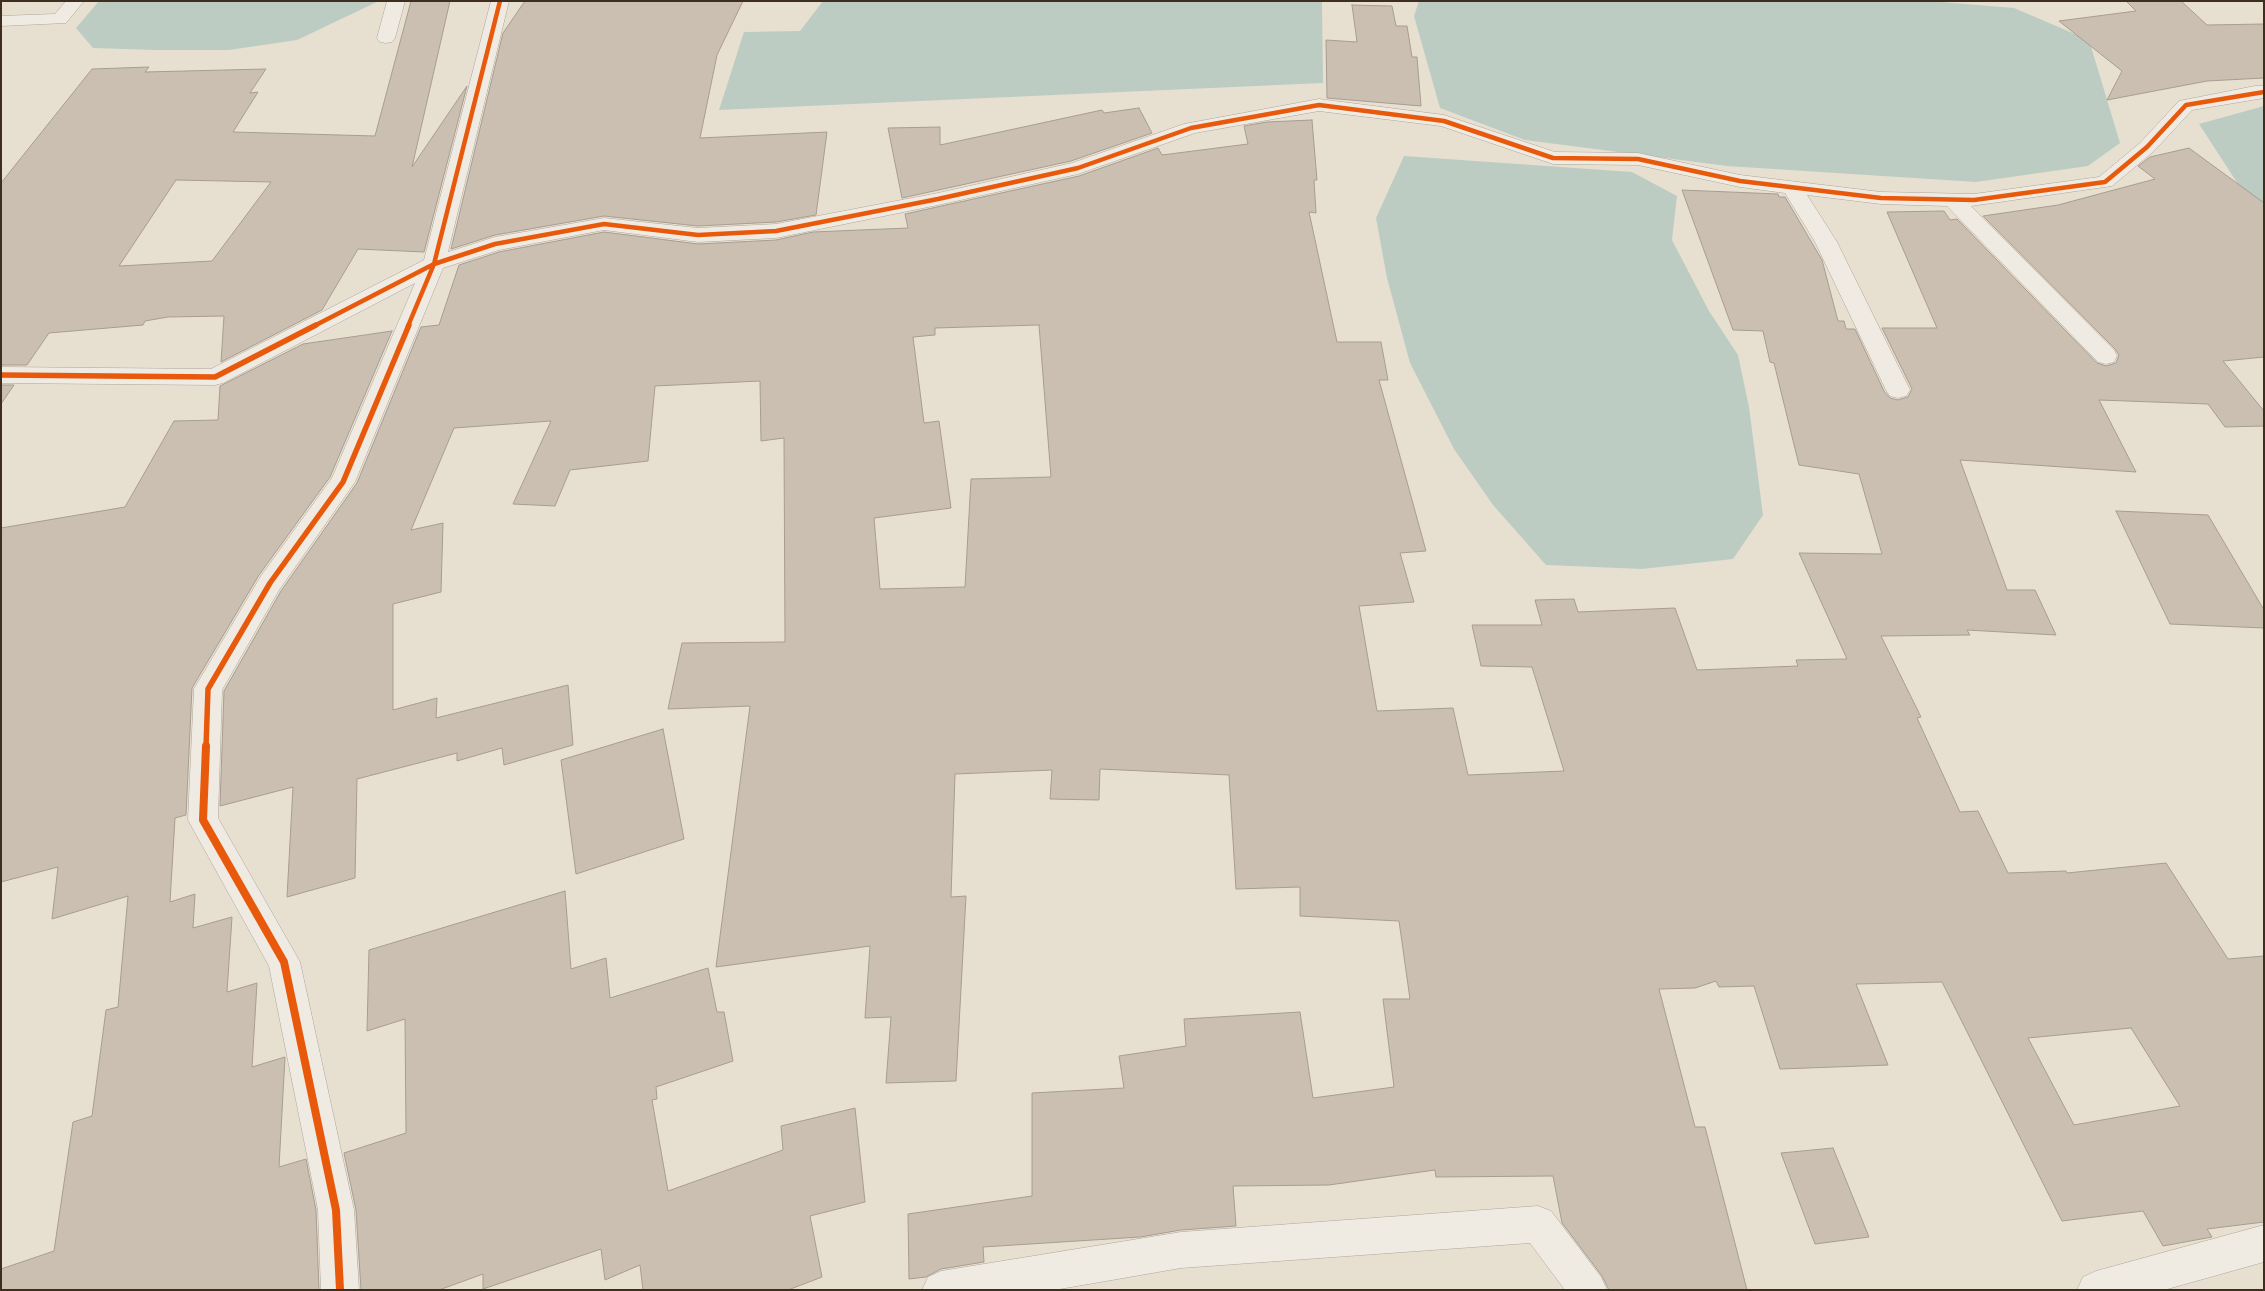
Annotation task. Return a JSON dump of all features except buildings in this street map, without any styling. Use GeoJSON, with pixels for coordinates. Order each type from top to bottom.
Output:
{"type":"FeatureCollection","features":[{"type":"Feature","properties":{"kind":"street"},"geometry":{"type":"LineString","coordinates":[[1,21],[60,18],[75,1]]}},
{"type":"Feature","properties":{"kind":"street"},"geometry":{"type":"LineString","coordinates":[[386,38],[396,1]]}},
{"type":"Feature","properties":{"kind":"street"},"geometry":{"type":"LineString","coordinates":[[340,1290],[336,1210],[284,962],[203,820],[208,689],[270,583],[344,482],[434,264],[500,1]]}},
{"type":"Feature","properties":{"kind":"street"},"geometry":{"type":"LineString","coordinates":[[1,375],[215,377],[434,264],[495,244],[604,224],[698,235],[776,231],[938,199],[1078,168],[1191,128],[1319,105],[1444,121],[1553,158],[1638,159],[1740,181],[1881,198],[1974,200],[2105,182],[2147,147],[2186,105],[2254,92],[2264,92]]}},
{"type":"Feature","properties":{"kind":"street"},"geometry":{"type":"LineString","coordinates":[[1792,187],[1826,242],[1898,390]]}},
{"type":"Feature","properties":{"kind":"street"},"geometry":{"type":"LineString","coordinates":[[1952,200],[2106,356]]}},
{"type":"Feature","properties":{"kind":"street"},"geometry":{"type":"LineString","coordinates":[[941,1290],[1181,1250],[1538,1224],[1588,1290]]}},
{"type":"Feature","properties":{"kind":"street"},"geometry":{"type":"LineString","coordinates":[[2096,1290],[2264,1243]]}},
{"type":"Feature","properties":{"kind":"shaded area"},"geometry":{"type":"Polygon","coordinates":[[[99,1],[379,1],[297,40],[229,50],[155,50],[93,48],[76,28],[99,1]]]}},
{"type":"Feature","properties":{"kind":"shaded area"},"geometry":{"type":"Polygon","coordinates":[[[823,1],[1322,1],[1323,83],[719,110],[744,32],[800,31],[823,1]]]}},
{"type":"Feature","properties":{"kind":"shaded area"},"geometry":{"type":"Polygon","coordinates":[[[1419,1],[1929,1],[2014,8],[2089,40],[2120,143],[2088,166],[1976,182],[1727,166],[1525,140],[1440,108],[1414,16],[1419,1]]]}},
{"type":"Feature","properties":{"kind":"shaded area"},"geometry":{"type":"Polygon","coordinates":[[[2264,106],[2264,207],[2238,184],[2199,124],[2264,106]]]}},
{"type":"Feature","properties":{"kind":"shaded area"},"geometry":{"type":"Polygon","coordinates":[[[1404,156],[1632,172],[1677,196],[1672,240],[1709,311],[1738,355],[1749,407],[1763,515],[1733,559],[1642,569],[1546,565],[1493,505],[1454,449],[1410,363],[1387,278],[1376,218],[1404,156]]]}},
{"type":"Feature","properties":{"kind":"cycle path"},"geometry":{"type":"LineString","coordinates":[[340,1290],[336,1210],[284,962],[203,820],[208,689],[270,583],[343,482],[434,264],[500,1]]}},
{"type":"Feature","properties":{"kind":"cycle path"},"geometry":{"type":"LineString","coordinates":[[1,375],[215,377],[434,264],[495,244],[604,224],[698,235],[776,231],[938,199],[1078,168],[1191,128],[1319,105],[1444,121],[1553,158],[1638,159],[1740,181],[1881,198],[1974,200],[2105,182],[2147,147],[2186,105],[2264,92]]}}]}
